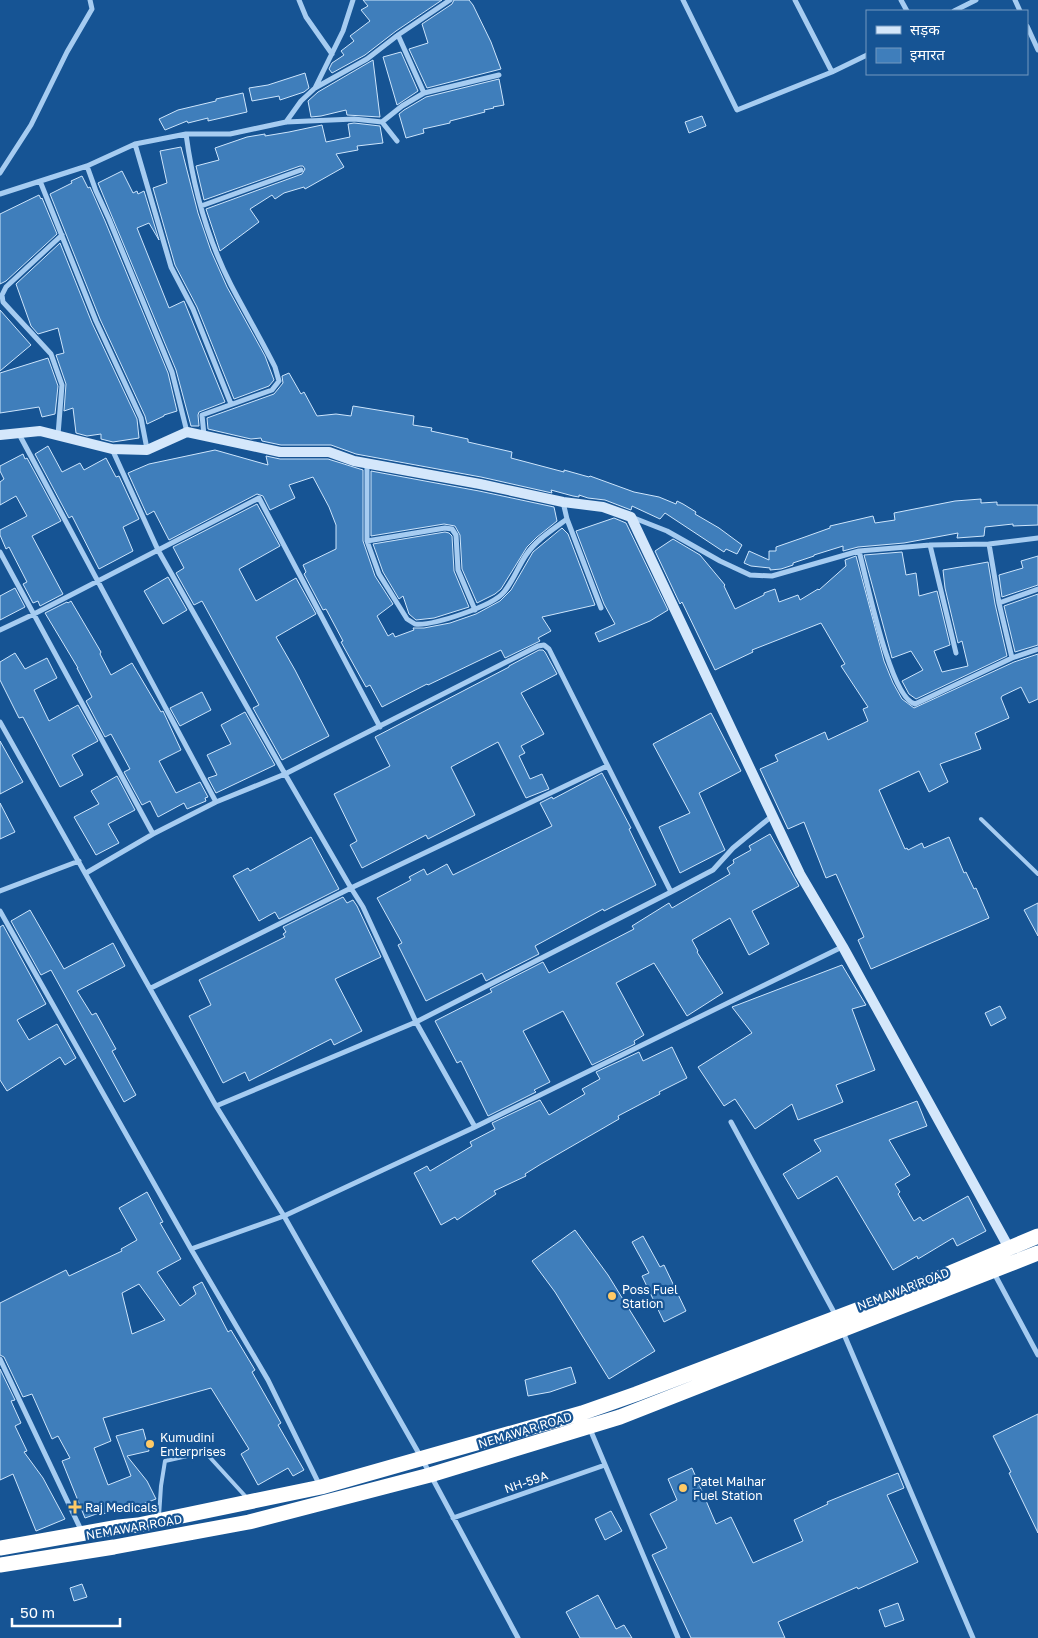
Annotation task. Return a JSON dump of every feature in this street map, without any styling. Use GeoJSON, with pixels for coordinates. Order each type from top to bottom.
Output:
{"type":"FeatureCollection","features":[{"type":"Feature","properties":{"kind":"highway","name":"NEMAWAR ROAD"},"geometry":{"type":"LineString","coordinates":[[0,1548],[130,1526],[321,1487],[422,1459],[586,1420],[620,1417],[1038,1236]]}},
{"type":"Feature","properties":{"kind":"highway","name":"NEMAWAR ROAD"},"geometry":{"type":"LineString","coordinates":[[839,1323],[993,1270],[1038,1252]]}},
{"type":"Feature","properties":{"kind":"highway","name":"NEMAWAR ROAD"},"geometry":{"type":"LineString","coordinates":[[0,1565],[249,1522],[430,1475],[586,1420]]}},
{"type":"Feature","properties":{"kind":"highway"},"geometry":{"type":"LineString","coordinates":[[130,1526],[135,1543]]}},
{"type":"Feature","properties":{"kind":"street"},"geometry":{"type":"LineString","coordinates":[[0,172],[31,125],[67,52],[92,9],[90,0]]}},
{"type":"Feature","properties":{"kind":"street"},"geometry":{"type":"LineString","coordinates":[[299,0],[306,17],[332,54]]}},
{"type":"Feature","properties":{"kind":"street"},"geometry":{"type":"LineString","coordinates":[[315,88],[348,17],[353,0]]}},
{"type":"Feature","properties":{"kind":"street"},"geometry":{"type":"LineString","coordinates":[[286,122],[301,101],[315,88],[367,60],[398,35],[450,0]]}},
{"type":"Feature","properties":{"kind":"street"},"geometry":{"type":"LineString","coordinates":[[683,0],[737,110],[832,72],[866,55]]}},
{"type":"Feature","properties":{"kind":"street"},"geometry":{"type":"LineString","coordinates":[[795,0],[832,72]]}},
{"type":"Feature","properties":{"kind":"street"},"geometry":{"type":"LineString","coordinates":[[956,10],[976,0]]}},
{"type":"Feature","properties":{"kind":"street"},"geometry":{"type":"LineString","coordinates":[[1028,28],[1038,50]]}},
{"type":"Feature","properties":{"kind":"street"},"geometry":{"type":"LineString","coordinates":[[398,35],[424,93]]}},
{"type":"Feature","properties":{"kind":"street"},"geometry":{"type":"LineString","coordinates":[[0,194],[87,166],[135,144],[186,134],[230,134],[286,122],[354,119],[382,122],[402,106],[424,93],[499,75]]}},
{"type":"Feature","properties":{"kind":"street"},"geometry":{"type":"LineString","coordinates":[[382,122],[397,141]]}},
{"type":"Feature","properties":{"kind":"street"},"geometry":{"type":"LineString","coordinates":[[186,134],[191,170],[210,235],[230,284],[271,359],[278,381],[272,390],[202,415],[204,435]]}},
{"type":"Feature","properties":{"kind":"street"},"geometry":{"type":"LineString","coordinates":[[135,144],[171,268],[192,309],[231,404]]}},
{"type":"Feature","properties":{"kind":"street"},"geometry":{"type":"LineString","coordinates":[[87,166],[96,192],[172,372],[188,432]]}},
{"type":"Feature","properties":{"kind":"street"},"geometry":{"type":"LineString","coordinates":[[201,206],[301,170]]}},
{"type":"Feature","properties":{"kind":"street"},"geometry":{"type":"LineString","coordinates":[[40,181],[96,321],[141,418],[148,450]]}},
{"type":"Feature","properties":{"kind":"street"},"geometry":{"type":"LineString","coordinates":[[58,435],[62,385],[52,354],[3,302],[2,294],[6,287],[62,235]]}},
{"type":"Feature","properties":{"kind":"street"},"geometry":{"type":"LineString","coordinates":[[0,435],[40,431],[112,448],[148,450],[188,432],[280,452],[329,452],[354,461],[367,462],[563,502],[603,507],[667,531],[726,565],[750,575],[772,576],[859,551],[930,545],[989,544],[1038,538]]}},
{"type":"Feature","properties":{"kind":"street"},"geometry":{"type":"LineString","coordinates":[[18,433],[216,802]]}},
{"type":"Feature","properties":{"kind":"street"},"geometry":{"type":"LineString","coordinates":[[112,448],[158,550],[285,774],[363,906],[416,1022],[474,1127]]}},
{"type":"Feature","properties":{"kind":"street"},"geometry":{"type":"LineString","coordinates":[[367,462],[367,541],[379,574],[401,610],[411,622],[418,624],[435,622],[475,610],[504,593],[527,554],[538,541],[567,520]]}},
{"type":"Feature","properties":{"kind":"street"},"geometry":{"type":"LineString","coordinates":[[0,630],[259,498],[380,727]]}},
{"type":"Feature","properties":{"kind":"street"},"geometry":{"type":"LineString","coordinates":[[563,502],[567,520],[601,608]]}},
{"type":"Feature","properties":{"kind":"street"},"geometry":{"type":"LineString","coordinates":[[631,517],[800,874],[843,946],[1008,1248]]}},
{"type":"Feature","properties":{"kind":"street"},"geometry":{"type":"LineString","coordinates":[[367,541],[445,528],[452,529],[456,535],[458,570],[475,610]]}},
{"type":"Feature","properties":{"kind":"street"},"geometry":{"type":"LineString","coordinates":[[989,544],[999,603],[1012,658]]}},
{"type":"Feature","properties":{"kind":"street"},"geometry":{"type":"LineString","coordinates":[[930,545],[956,653]]}},
{"type":"Feature","properties":{"kind":"street"},"geometry":{"type":"LineString","coordinates":[[859,551],[870,592],[875,621],[883,646],[898,682],[907,700],[911,703],[915,704],[1012,658],[1038,649]]}},
{"type":"Feature","properties":{"kind":"street"},"geometry":{"type":"LineString","coordinates":[[0,552],[153,834]]}},
{"type":"Feature","properties":{"kind":"street"},"geometry":{"type":"LineString","coordinates":[[999,603],[1038,589]]}},
{"type":"Feature","properties":{"kind":"street"},"geometry":{"type":"LineString","coordinates":[[86,873],[153,834],[216,802],[285,774],[538,646],[544,645],[549,649],[671,892]]}},
{"type":"Feature","properties":{"kind":"street"},"geometry":{"type":"LineString","coordinates":[[0,722],[216,1106],[284,1216],[422,1459],[518,1638]]}},
{"type":"Feature","properties":{"kind":"street"},"geometry":{"type":"LineString","coordinates":[[151,988],[351,888],[607,766]]}},
{"type":"Feature","properties":{"kind":"street"},"geometry":{"type":"LineString","coordinates":[[216,1106],[416,1022],[671,892],[712,870],[733,848],[772,816]]}},
{"type":"Feature","properties":{"kind":"street"},"geometry":{"type":"LineString","coordinates":[[0,891],[79,861]]}},
{"type":"Feature","properties":{"kind":"street"},"geometry":{"type":"LineString","coordinates":[[0,911],[190,1249],[268,1380],[321,1487]]}},
{"type":"Feature","properties":{"kind":"street"},"geometry":{"type":"LineString","coordinates":[[190,1249],[284,1216],[474,1127],[843,946]]}},
{"type":"Feature","properties":{"kind":"street"},"geometry":{"type":"LineString","coordinates":[[731,1122],[839,1323],[973,1638]]}},
{"type":"Feature","properties":{"kind":"street"},"geometry":{"type":"LineString","coordinates":[[993,1270],[1038,1356]]}},
{"type":"Feature","properties":{"kind":"street"},"geometry":{"type":"LineString","coordinates":[[0,1359],[82,1533]]}},
{"type":"Feature","properties":{"kind":"street"},"geometry":{"type":"LineString","coordinates":[[586,1420],[678,1638]]}},
{"type":"Feature","properties":{"kind":"street","name":"NH-59A"},"geometry":{"type":"LineString","coordinates":[[453,1518],[605,1465]]}},
{"type":"Feature","properties":{"kind":"lane"},"geometry":{"type":"LineString","coordinates":[[981,818],[1038,874]]}},
{"type":"Feature","properties":{"kind":"lane"},"geometry":{"type":"LineString","coordinates":[[159,1520],[165,1461],[205,1452],[250,1502]]}},
{"type":"Feature","properties":{"kind":"building"},"geometry":{"type":"Polygon","coordinates":[[[363,0],[442,0],[396,31],[365,55],[332,73],[329,69],[332,63],[344,55],[341,51],[354,41],[350,36],[370,21],[361,10],[368,6],[363,0]]]}},
{"type":"Feature","properties":{"kind":"building"},"geometry":{"type":"Polygon","coordinates":[[[454,0],[469,0],[473,5],[491,42],[501,69],[427,88],[409,49],[428,43],[422,24],[452,4],[454,0]]]}},
{"type":"Feature","properties":{"kind":"building"},"geometry":{"type":"Polygon","coordinates":[[[401,52],[418,91],[397,105],[383,57],[401,52]]]}},
{"type":"Feature","properties":{"kind":"building"},"geometry":{"type":"Polygon","coordinates":[[[373,60],[380,117],[347,115],[346,110],[311,117],[308,101],[318,92],[373,60]]]}},
{"type":"Feature","properties":{"kind":"building"},"geometry":{"type":"Polygon","coordinates":[[[305,73],[309,88],[304,92],[280,100],[279,96],[252,101],[249,88],[268,85],[305,73]]]}},
{"type":"Feature","properties":{"kind":"building"},"geometry":{"type":"Polygon","coordinates":[[[499,79],[504,105],[450,121],[450,123],[423,129],[424,133],[406,138],[399,114],[404,110],[426,97],[499,79]]]}},
{"type":"Feature","properties":{"kind":"building"},"geometry":{"type":"Polygon","coordinates":[[[243,93],[247,112],[208,121],[208,118],[188,123],[187,121],[165,130],[159,119],[178,110],[243,93]]]}},
{"type":"Feature","properties":{"kind":"building"},"geometry":{"type":"Polygon","coordinates":[[[702,116],[706,126],[689,133],[685,122],[702,116]]]}},
{"type":"Feature","properties":{"kind":"building"},"geometry":{"type":"Polygon","coordinates":[[[348,124],[380,126],[383,143],[357,146],[358,150],[336,154],[344,167],[305,189],[304,187],[284,193],[275,199],[272,195],[250,209],[259,222],[220,251],[206,209],[302,174],[305,169],[303,166],[300,166],[204,200],[196,166],[219,160],[215,148],[247,137],[265,134],[265,136],[322,125],[326,142],[350,137],[348,124]]]}},
{"type":"Feature","properties":{"kind":"building"},"geometry":{"type":"Polygon","coordinates":[[[181,147],[198,213],[211,251],[227,287],[265,356],[274,380],[269,386],[234,399],[197,307],[175,265],[153,188],[167,183],[160,151],[181,147]]]}},
{"type":"Feature","properties":{"kind":"building"},"geometry":{"type":"Polygon","coordinates":[[[122,171],[133,193],[137,191],[138,194],[144,191],[159,240],[149,223],[137,228],[169,308],[184,301],[225,402],[199,412],[199,426],[191,426],[176,370],[98,183],[122,171]]]}},
{"type":"Feature","properties":{"kind":"building"},"geometry":{"type":"Polygon","coordinates":[[[82,176],[88,188],[90,187],[105,221],[168,373],[177,411],[147,424],[100,319],[50,194],[82,176]]]}},
{"type":"Feature","properties":{"kind":"building"},"geometry":{"type":"Polygon","coordinates":[[[39,195],[57,234],[6,281],[0,284],[0,214],[39,195]]]}},
{"type":"Feature","properties":{"kind":"building"},"geometry":{"type":"Polygon","coordinates":[[[60,243],[92,323],[137,419],[139,438],[113,442],[101,439],[101,434],[87,436],[76,433],[73,408],[64,411],[66,384],[56,355],[64,353],[58,328],[38,334],[31,326],[16,284],[60,243]]]}},
{"type":"Feature","properties":{"kind":"building"},"geometry":{"type":"Polygon","coordinates":[[[0,310],[31,345],[0,371],[0,310]]]}},
{"type":"Feature","properties":{"kind":"building"},"geometry":{"type":"Polygon","coordinates":[[[48,358],[58,386],[55,414],[42,417],[39,407],[0,413],[0,373],[48,358]]]}},
{"type":"Feature","properties":{"kind":"building"},"geometry":{"type":"Polygon","coordinates":[[[289,373],[301,394],[304,392],[317,416],[336,414],[351,416],[353,406],[414,416],[413,425],[432,428],[431,431],[468,439],[468,442],[512,452],[511,458],[564,472],[564,470],[590,476],[634,492],[659,497],[676,504],[677,501],[696,512],[695,514],[719,528],[742,545],[737,554],[726,549],[724,552],[665,513],[660,519],[632,506],[631,510],[605,500],[579,495],[579,497],[573,496],[551,490],[552,493],[481,477],[356,454],[331,445],[281,445],[262,441],[261,438],[251,439],[208,429],[207,418],[274,394],[283,383],[282,376],[289,373]]]}},
{"type":"Feature","properties":{"kind":"building"},"geometry":{"type":"Polygon","coordinates":[[[48,446],[62,472],[80,463],[84,470],[106,458],[116,477],[119,476],[139,519],[123,527],[133,551],[99,569],[72,516],[69,518],[35,454],[48,446]]]}},
{"type":"Feature","properties":{"kind":"building"},"geometry":{"type":"Polygon","coordinates":[[[215,450],[268,465],[266,456],[280,459],[328,459],[363,470],[363,541],[375,576],[393,604],[377,616],[388,636],[393,633],[395,637],[414,630],[413,628],[450,623],[476,614],[500,601],[511,590],[533,552],[562,528],[568,534],[595,605],[542,617],[551,631],[538,638],[540,641],[505,658],[501,650],[382,707],[370,685],[366,687],[341,642],[343,641],[326,609],[323,610],[304,574],[306,572],[303,565],[336,549],[336,525],[313,477],[289,485],[295,498],[270,510],[263,496],[257,494],[169,540],[154,511],[147,515],[128,473],[149,464],[215,450]]]}},
{"type":"Feature","properties":{"kind":"building"},"geometry":{"type":"Polygon","coordinates":[[[23,454],[25,459],[27,458],[61,521],[32,536],[63,594],[40,606],[38,601],[33,603],[23,584],[27,582],[9,547],[6,549],[0,535],[0,530],[27,516],[16,496],[0,505],[0,482],[4,479],[0,466],[23,454]]]}},
{"type":"Feature","properties":{"kind":"building"},"geometry":{"type":"Polygon","coordinates":[[[371,471],[554,507],[557,521],[527,547],[501,589],[477,603],[462,569],[460,535],[455,526],[444,524],[371,536],[371,471]]]}},
{"type":"Feature","properties":{"kind":"building"},"geometry":{"type":"Polygon","coordinates":[[[981,499],[981,503],[997,502],[997,505],[1038,505],[1038,525],[1013,526],[1013,524],[985,527],[984,536],[957,538],[958,533],[904,543],[858,547],[843,551],[843,546],[814,555],[781,569],[770,570],[770,568],[751,566],[744,563],[749,551],[769,560],[769,551],[776,551],[776,547],[830,528],[830,526],[873,516],[875,523],[895,520],[894,513],[955,501],[981,499]]]}},
{"type":"Feature","properties":{"kind":"building"},"geometry":{"type":"Polygon","coordinates":[[[257,504],[280,546],[239,569],[256,601],[296,578],[316,614],[276,637],[329,736],[282,760],[253,708],[259,705],[202,601],[194,605],[176,573],[184,568],[173,547],[257,504]]]}},
{"type":"Feature","properties":{"kind":"building"},"geometry":{"type":"Polygon","coordinates":[[[614,518],[626,523],[668,610],[650,621],[599,642],[595,633],[615,624],[604,604],[576,531],[614,518]]]}},
{"type":"Feature","properties":{"kind":"building"},"geometry":{"type":"Polygon","coordinates":[[[445,532],[452,536],[454,571],[469,607],[434,618],[416,620],[409,614],[403,596],[399,599],[383,572],[373,544],[445,532]]]}},
{"type":"Feature","properties":{"kind":"building"},"geometry":{"type":"Polygon","coordinates":[[[673,539],[700,555],[725,585],[735,609],[775,589],[779,602],[798,595],[800,600],[819,590],[846,566],[845,560],[856,556],[884,661],[902,699],[914,708],[1014,662],[1038,654],[1038,699],[1029,703],[1021,687],[1002,696],[1001,698],[1009,718],[975,733],[981,749],[940,764],[948,782],[929,792],[919,771],[879,790],[905,849],[907,848],[908,850],[922,843],[924,848],[949,837],[964,873],[966,872],[974,889],[976,888],[989,918],[871,969],[858,940],[864,937],[836,874],[826,878],[804,822],[788,829],[760,769],[778,761],[775,755],[825,732],[828,740],[868,721],[863,709],[868,707],[841,666],[845,664],[821,623],[752,650],[753,652],[715,670],[682,602],[680,604],[655,551],[673,539]]]}},
{"type":"Feature","properties":{"kind":"building"},"geometry":{"type":"Polygon","coordinates":[[[902,552],[906,575],[916,573],[919,596],[937,591],[950,645],[934,651],[942,672],[968,666],[962,641],[958,643],[945,588],[943,570],[988,562],[1007,656],[916,699],[909,694],[902,681],[923,670],[911,651],[892,658],[864,555],[902,552]]]}},
{"type":"Feature","properties":{"kind":"building"},"geometry":{"type":"Polygon","coordinates":[[[1038,556],[1038,585],[1002,597],[999,575],[1023,568],[1021,561],[1038,556]]]}},
{"type":"Feature","properties":{"kind":"building"},"geometry":{"type":"Polygon","coordinates":[[[168,577],[187,610],[163,624],[144,591],[168,577]]]}},
{"type":"Feature","properties":{"kind":"building"},"geometry":{"type":"Polygon","coordinates":[[[15,588],[25,607],[0,620],[0,596],[15,588]]]}},
{"type":"Feature","properties":{"kind":"building"},"geometry":{"type":"Polygon","coordinates":[[[1038,594],[1038,645],[1015,652],[1004,606],[1038,594]]]}},
{"type":"Feature","properties":{"kind":"building"},"geometry":{"type":"Polygon","coordinates":[[[71,601],[101,652],[100,654],[111,675],[132,663],[161,712],[163,711],[181,750],[159,761],[176,793],[200,782],[208,797],[205,798],[206,801],[187,809],[184,803],[158,817],[150,801],[142,805],[124,772],[130,769],[111,734],[105,737],[86,701],[92,697],[78,668],[45,613],[71,601]]]}},
{"type":"Feature","properties":{"kind":"building"},"geometry":{"type":"Polygon","coordinates":[[[539,650],[545,652],[557,674],[521,693],[544,734],[521,746],[525,753],[519,756],[530,779],[542,774],[549,789],[526,798],[498,742],[451,767],[475,815],[428,839],[426,835],[362,868],[350,845],[357,841],[334,794],[390,766],[375,737],[539,650]]]}},
{"type":"Feature","properties":{"kind":"building"},"geometry":{"type":"Polygon","coordinates":[[[15,653],[25,669],[47,658],[57,678],[34,690],[49,721],[78,705],[98,741],[72,755],[83,775],[60,787],[23,717],[19,718],[0,680],[0,662],[15,653]]]}},
{"type":"Feature","properties":{"kind":"building"},"geometry":{"type":"Polygon","coordinates":[[[202,692],[211,710],[180,726],[170,708],[202,692]]]}},
{"type":"Feature","properties":{"kind":"building"},"geometry":{"type":"Polygon","coordinates":[[[245,712],[275,765],[216,793],[208,778],[217,775],[207,755],[231,744],[221,725],[245,712]]]}},
{"type":"Feature","properties":{"kind":"building"},"geometry":{"type":"Polygon","coordinates":[[[711,713],[741,771],[699,793],[725,850],[680,873],[659,827],[690,813],[653,744],[711,713]]]}},
{"type":"Feature","properties":{"kind":"building"},"geometry":{"type":"Polygon","coordinates":[[[0,741],[23,782],[0,794],[0,741]]]}},
{"type":"Feature","properties":{"kind":"building"},"geometry":{"type":"Polygon","coordinates":[[[602,773],[631,828],[629,829],[656,885],[604,911],[603,909],[535,946],[539,954],[486,981],[482,973],[426,1001],[398,945],[402,943],[377,898],[411,880],[409,877],[424,869],[427,875],[447,864],[453,875],[552,826],[540,803],[552,797],[553,799],[602,773]]]}},
{"type":"Feature","properties":{"kind":"building"},"geometry":{"type":"Polygon","coordinates":[[[117,776],[135,810],[108,824],[119,843],[96,855],[74,817],[99,804],[91,791],[117,776]]]}},
{"type":"Feature","properties":{"kind":"building"},"geometry":{"type":"Polygon","coordinates":[[[0,803],[15,832],[0,839],[0,803]]]}},
{"type":"Feature","properties":{"kind":"building"},"geometry":{"type":"Polygon","coordinates":[[[770,834],[799,886],[752,911],[769,944],[749,955],[730,918],[692,940],[697,952],[723,993],[687,1016],[654,963],[616,983],[644,1035],[634,1041],[635,1044],[592,1065],[563,1011],[523,1031],[550,1082],[534,1090],[536,1092],[488,1116],[461,1061],[457,1063],[435,1021],[492,992],[490,989],[543,962],[549,973],[634,929],[632,926],[669,903],[672,908],[730,874],[727,868],[734,863],[733,860],[751,850],[749,846],[770,834]]]}},
{"type":"Feature","properties":{"kind":"building"},"geometry":{"type":"Polygon","coordinates":[[[311,837],[339,889],[279,919],[275,912],[259,921],[233,876],[248,868],[250,871],[311,837]]]}},
{"type":"Feature","properties":{"kind":"building"},"geometry":{"type":"Polygon","coordinates":[[[343,897],[347,903],[353,900],[357,906],[381,957],[335,979],[362,1031],[334,1045],[331,1039],[249,1081],[245,1072],[223,1083],[189,1016],[211,1005],[199,980],[285,937],[283,934],[286,932],[283,927],[343,897]]]}},
{"type":"Feature","properties":{"kind":"building"},"geometry":{"type":"Polygon","coordinates":[[[1038,903],[1038,936],[1024,910],[1038,903]]]}},
{"type":"Feature","properties":{"kind":"building"},"geometry":{"type":"Polygon","coordinates":[[[30,910],[64,969],[113,943],[125,966],[77,991],[92,1015],[96,1013],[116,1049],[112,1051],[136,1095],[124,1102],[51,970],[41,975],[11,921],[30,910]]]}},
{"type":"Feature","properties":{"kind":"building"},"geometry":{"type":"Polygon","coordinates":[[[3,925],[46,1004],[17,1020],[29,1040],[57,1024],[76,1058],[65,1065],[60,1057],[7,1091],[0,1080],[0,927],[3,925]]]}},
{"type":"Feature","properties":{"kind":"building"},"geometry":{"type":"Polygon","coordinates":[[[842,965],[866,1005],[852,1009],[875,1070],[836,1085],[843,1102],[798,1120],[792,1104],[755,1129],[735,1099],[724,1106],[698,1067],[752,1033],[732,1007],[842,965]]]}},
{"type":"Feature","properties":{"kind":"building"},"geometry":{"type":"Polygon","coordinates":[[[1000,1006],[1006,1018],[991,1026],[985,1013],[1000,1006]]]}},
{"type":"Feature","properties":{"kind":"building"},"geometry":{"type":"Polygon","coordinates":[[[672,1047],[687,1078],[618,1116],[619,1119],[541,1164],[525,1174],[526,1176],[494,1191],[496,1194],[457,1220],[455,1217],[441,1225],[414,1173],[427,1166],[430,1171],[472,1146],[470,1142],[495,1129],[492,1123],[540,1100],[549,1115],[585,1094],[582,1089],[600,1079],[596,1072],[639,1052],[643,1061],[672,1047]]]}},
{"type":"Feature","properties":{"kind":"building"},"geometry":{"type":"Polygon","coordinates":[[[917,1101],[927,1126],[889,1140],[910,1175],[895,1184],[900,1192],[898,1194],[914,1221],[920,1217],[923,1221],[968,1196],[986,1231],[957,1246],[953,1238],[918,1259],[917,1256],[893,1270],[837,1176],[798,1199],[783,1174],[821,1151],[814,1140],[917,1101]]]}},
{"type":"Feature","properties":{"kind":"building"},"geometry":{"type":"Polygon","coordinates":[[[147,1192],[163,1222],[160,1223],[181,1259],[157,1272],[180,1306],[196,1294],[193,1287],[202,1282],[228,1332],[231,1330],[255,1370],[252,1372],[281,1423],[278,1425],[304,1470],[293,1476],[288,1468],[258,1485],[241,1454],[249,1449],[211,1388],[103,1418],[111,1441],[94,1448],[108,1485],[131,1476],[116,1436],[143,1429],[149,1451],[127,1456],[147,1481],[156,1499],[122,1512],[120,1507],[103,1514],[102,1512],[85,1518],[62,1461],[70,1458],[58,1436],[52,1439],[32,1394],[23,1397],[4,1357],[0,1355],[0,1303],[66,1270],[69,1276],[122,1251],[121,1249],[137,1240],[119,1208],[147,1192]],[[139,1284],[122,1293],[132,1334],[165,1320],[139,1284]]]}},
{"type":"Feature","properties":{"kind":"building"},"geometry":{"type":"Polygon","coordinates":[[[575,1230],[608,1275],[655,1351],[609,1379],[555,1292],[532,1261],[575,1230]]]}},
{"type":"Feature","properties":{"kind":"building"},"geometry":{"type":"Polygon","coordinates":[[[643,1236],[660,1267],[664,1265],[686,1311],[664,1322],[642,1276],[649,1273],[632,1242],[643,1236]]]}},
{"type":"Feature","properties":{"kind":"building"},"geometry":{"type":"Polygon","coordinates":[[[571,1367],[576,1383],[550,1392],[528,1396],[525,1380],[571,1367]]]}},
{"type":"Feature","properties":{"kind":"building"},"geometry":{"type":"Polygon","coordinates":[[[0,1369],[15,1400],[11,1401],[21,1423],[15,1426],[27,1451],[24,1452],[43,1478],[65,1519],[36,1531],[13,1474],[0,1480],[0,1369]]]}},
{"type":"Feature","properties":{"kind":"building"},"geometry":{"type":"Polygon","coordinates":[[[1038,1414],[1038,1533],[993,1436],[1038,1414]]]}},
{"type":"Feature","properties":{"kind":"building"},"geometry":{"type":"Polygon","coordinates":[[[692,1468],[716,1524],[731,1517],[753,1563],[803,1541],[794,1520],[828,1504],[827,1502],[898,1473],[904,1488],[887,1495],[918,1562],[778,1622],[785,1638],[691,1638],[652,1555],[667,1548],[650,1514],[677,1500],[668,1479],[692,1468]]]}},
{"type":"Feature","properties":{"kind":"building"},"geometry":{"type":"Polygon","coordinates":[[[611,1511],[622,1531],[605,1540],[595,1519],[611,1511]]]}},
{"type":"Feature","properties":{"kind":"building"},"geometry":{"type":"Polygon","coordinates":[[[82,1584],[87,1597],[74,1601],[70,1588],[82,1584]]]}},
{"type":"Feature","properties":{"kind":"building"},"geometry":{"type":"Polygon","coordinates":[[[598,1595],[616,1629],[624,1625],[632,1638],[580,1638],[566,1612],[598,1595]]]}},
{"type":"Feature","properties":{"kind":"building"},"geometry":{"type":"Polygon","coordinates":[[[898,1603],[904,1620],[885,1627],[879,1610],[898,1603]]]}},
{"type":"Feature","properties":{"kind":"place","name":"Poss Fuel Station"},"geometry":{"type":"Point","coordinates":[612,1296]}},
{"type":"Feature","properties":{"kind":"place","name":"Kumudini Enterprises"},"geometry":{"type":"Point","coordinates":[150,1444]}},
{"type":"Feature","properties":{"kind":"place","name":"Patel Malhar Fuel Station"},"geometry":{"type":"Point","coordinates":[683,1488]}},
{"type":"Feature","properties":{"kind":"place","name":"Raj Medicals"},"geometry":{"type":"Point","coordinates":[75,1507]}}]}
